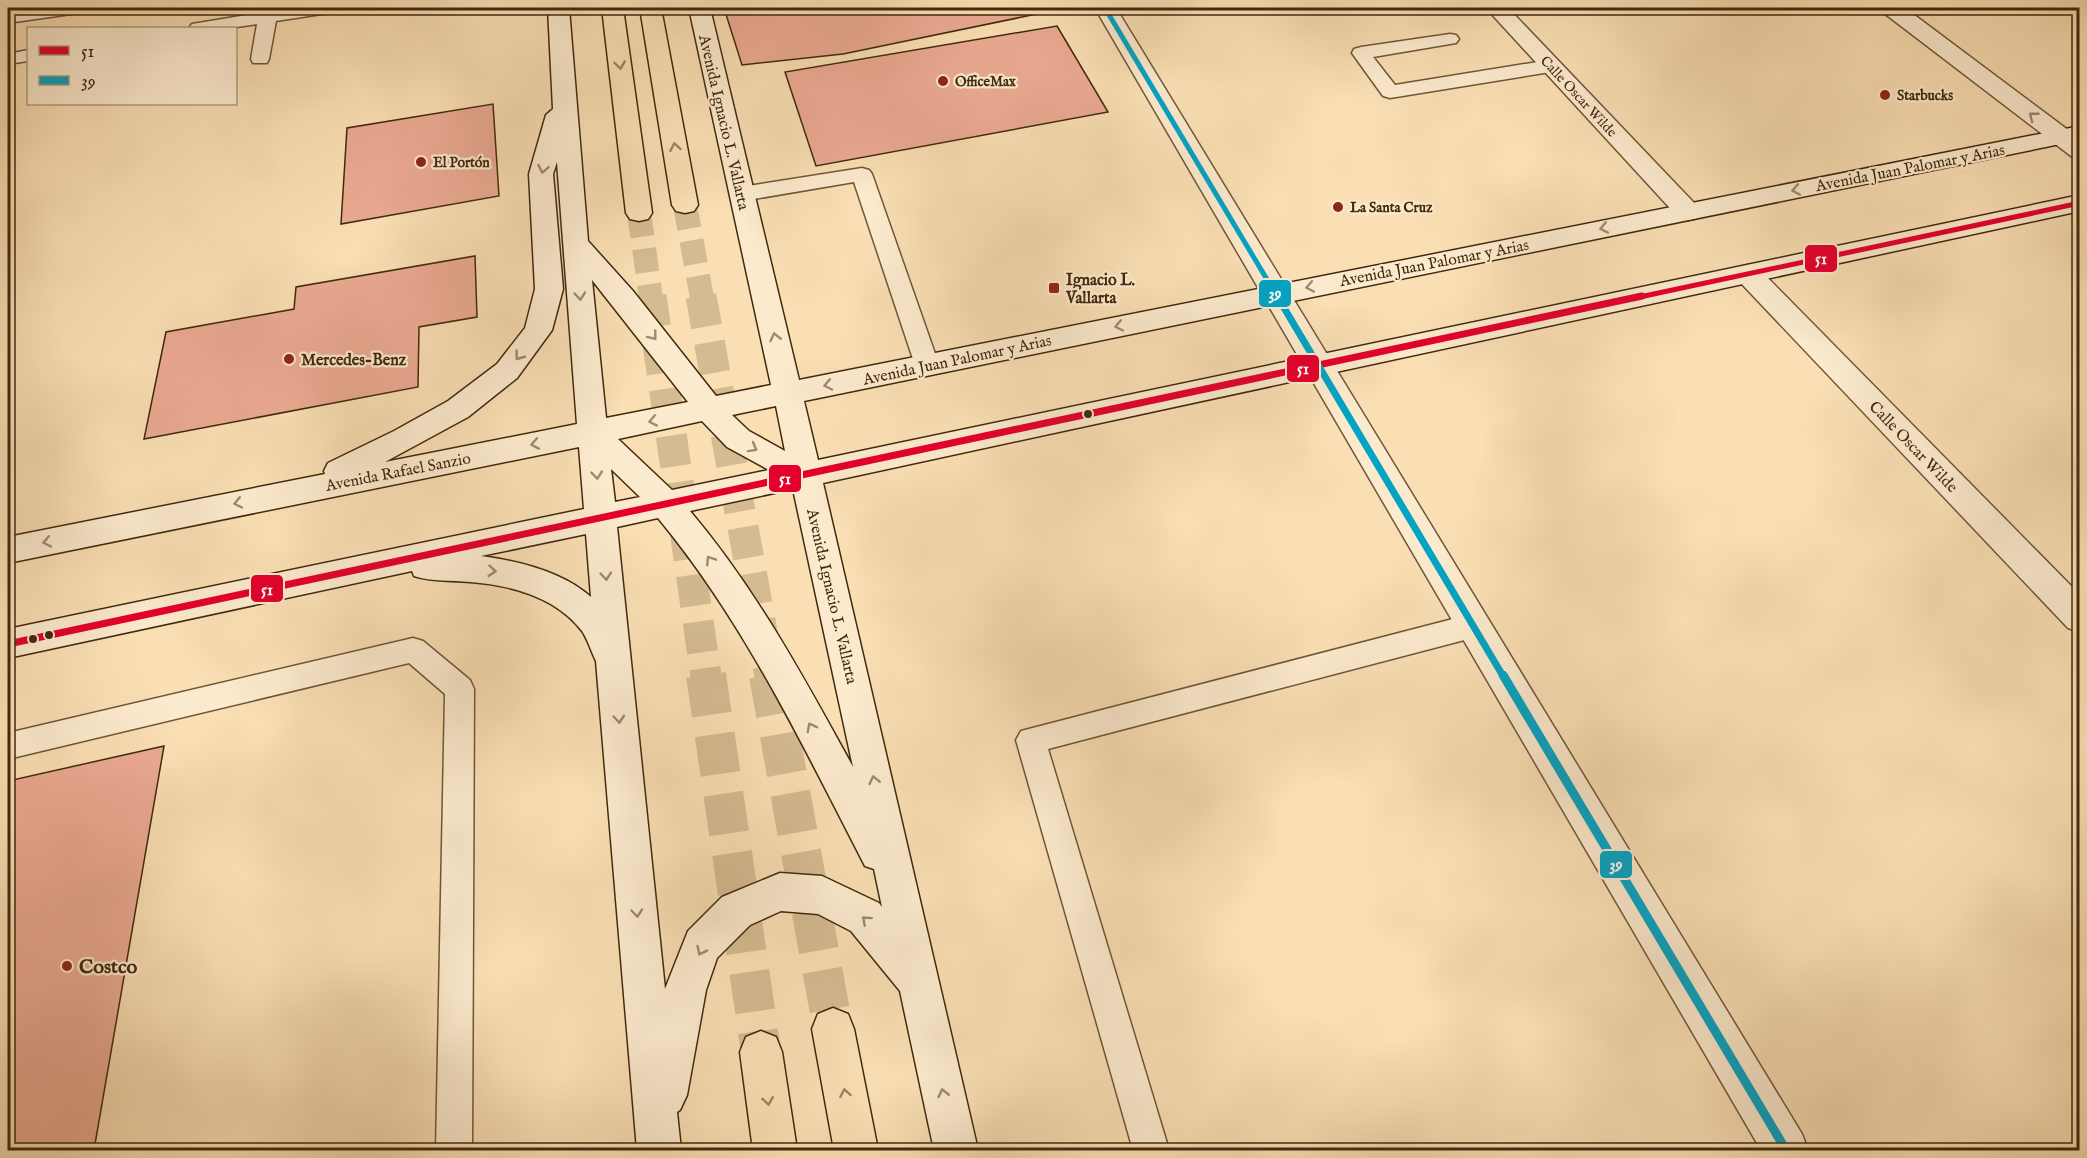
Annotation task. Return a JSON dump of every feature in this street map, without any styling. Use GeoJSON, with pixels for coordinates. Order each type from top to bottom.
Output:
{"type":"FeatureCollection","features":[{"type":"Feature","properties":{"kind":"highway"},"geometry":{"type":"LineString","coordinates":[[612,8],[639,213]]}},
{"type":"Feature","properties":{"kind":"highway"},"geometry":{"type":"LineString","coordinates":[[650,8],[685,205]]}},
{"type":"Feature","properties":{"kind":"highway"},"geometry":{"type":"LineString","coordinates":[[834,1029],[856,1150]]}},
{"type":"Feature","properties":{"kind":"highway"},"geometry":{"type":"LineString","coordinates":[[761,1052],[775,1150]]}},
{"type":"Feature","properties":{"kind":"main road"},"geometry":{"type":"LineString","coordinates":[[558,8],[575,243],[658,1142]]}},
{"type":"Feature","properties":{"kind":"main road","name":"Avenida Ignacio L. Vallarta"},"geometry":{"type":"LineString","coordinates":[[699,8],[788,394],[956,1150]]}},
{"type":"Feature","properties":{"kind":"main road"},"geometry":{"type":"LineString","coordinates":[[1105,8],[1786,1150]]}},
{"type":"Feature","properties":{"kind":"main road","name":"Calle Oscar Wilde"},"geometry":{"type":"LineString","coordinates":[[1496,8],[1688,212]]}},
{"type":"Feature","properties":{"kind":"main road"},"geometry":{"type":"LineString","coordinates":[[1892,8],[2073,140]]}},
{"type":"Feature","properties":{"kind":"main road"},"geometry":{"type":"LineString","coordinates":[[295,491],[405,439],[458,410],[507,371],[538,330],[549,289],[541,174],[564,93]]}},
{"type":"Feature","properties":{"kind":"main road","name":"Avenida Juan Palomar y Arias"},"geometry":{"type":"LineString","coordinates":[[788,394],[1688,212],[2073,140]]}},
{"type":"Feature","properties":{"kind":"main road"},"geometry":{"type":"LineString","coordinates":[[8,644],[806,476],[2079,203]]}},
{"type":"Feature","properties":{"kind":"main road"},"geometry":{"type":"LineString","coordinates":[[575,243],[623,298],[710,410],[738,439],[806,476]]}},
{"type":"Feature","properties":{"kind":"main road","name":"Calle Oscar Wilde"},"geometry":{"type":"LineString","coordinates":[[1748,274],[2079,618]]}},
{"type":"Feature","properties":{"kind":"main road","name":"Avenida Rafael Sanzio"},"geometry":{"type":"LineString","coordinates":[[8,550],[788,394]]}},
{"type":"Feature","properties":{"kind":"main road"},"geometry":{"type":"LineString","coordinates":[[593,433],[653,490],[705,552],[773,655],[898,889]]}},
{"type":"Feature","properties":{"kind":"main road"},"geometry":{"type":"LineString","coordinates":[[370,567],[440,566],[505,573],[554,589],[592,618],[614,661]]}},
{"type":"Feature","properties":{"kind":"main road"},"geometry":{"type":"LineString","coordinates":[[658,1142],[685,990],[702,945],[736,911],[780,892],[822,895],[865,917],[918,980]]}},
{"type":"Feature","properties":{"kind":"lane"},"geometry":{"type":"LineString","coordinates":[[8,18],[78,8]]}},
{"type":"Feature","properties":{"kind":"lane"},"geometry":{"type":"LineString","coordinates":[[202,27],[268,12],[328,8]]}},
{"type":"Feature","properties":{"kind":"lane"},"geometry":{"type":"LineString","coordinates":[[260,59],[268,12]]}},
{"type":"Feature","properties":{"kind":"lane"},"geometry":{"type":"LineString","coordinates":[[1450,39],[1361,53],[1390,93],[1550,66]]}},
{"type":"Feature","properties":{"kind":"lane"},"geometry":{"type":"LineString","coordinates":[[8,59],[27,56]]}},
{"type":"Feature","properties":{"kind":"lane"},"geometry":{"type":"LineString","coordinates":[[742,194],[862,174],[927,365]]}},
{"type":"Feature","properties":{"kind":"lane"},"geometry":{"type":"LineString","coordinates":[[1151,1150],[1031,741],[1472,626]]}},
{"type":"Feature","properties":{"kind":"lane"},"geometry":{"type":"LineString","coordinates":[[8,746],[413,650],[460,689],[454,1150]]}},
{"type":"Feature","properties":{"kind":"building"},"geometry":{"type":"Polygon","coordinates":[[[724,8],[1061,9],[843,54],[742,65],[724,8]]]}},
{"type":"Feature","properties":{"kind":"building"},"geometry":{"type":"Polygon","coordinates":[[[1057,26],[1108,112],[816,166],[785,72],[1057,26]]]}},
{"type":"Feature","properties":{"kind":"building","name":"El Portón"},"geometry":{"type":"Polygon","coordinates":[[[493,104],[499,196],[341,224],[347,128],[493,104]]]}},
{"type":"Feature","properties":{"kind":"building","name":"Mercedes-Benz"},"geometry":{"type":"Polygon","coordinates":[[[475,256],[477,317],[419,327],[418,387],[144,439],[166,332],[294,309],[296,287],[475,256]]]}},
{"type":"Feature","properties":{"kind":"building","name":"Costco"},"geometry":{"type":"Polygon","coordinates":[[[164,746],[94,1150],[8,1150],[8,781],[164,746]]]}},
{"type":"Feature","properties":{"kind":"tunnel"},"geometry":{"type":"LineString","coordinates":[[685,205],[702,298]]}},
{"type":"Feature","properties":{"kind":"tunnel"},"geometry":{"type":"LineString","coordinates":[[639,213],[651,298]]}},
{"type":"Feature","properties":{"kind":"tunnel"},"geometry":{"type":"LineString","coordinates":[[651,296],[706,676]]}},
{"type":"Feature","properties":{"kind":"tunnel"},"geometry":{"type":"LineString","coordinates":[[701,296],[770,676]]}},
{"type":"Feature","properties":{"kind":"tunnel"},"geometry":{"type":"LineString","coordinates":[[706,675],[761,1052]]}},
{"type":"Feature","properties":{"kind":"tunnel"},"geometry":{"type":"LineString","coordinates":[[769,675],[833,1029]]}},
{"type":"Feature","properties":{"kind":"transit line","name":"39"},"geometry":{"type":"LineString","coordinates":[[1105,8],[1786,1150]]}},
{"type":"Feature","properties":{"kind":"transit line","name":"51"},"geometry":{"type":"LineString","coordinates":[[8,644],[2080,203]]}},
{"type":"Feature","properties":{"kind":"place","name":"OfficeMax"},"geometry":{"type":"Point","coordinates":[943,81]}},
{"type":"Feature","properties":{"kind":"place","name":"Starbucks"},"geometry":{"type":"Point","coordinates":[1885,95]}},
{"type":"Feature","properties":{"kind":"place","name":"El Portón"},"geometry":{"type":"Point","coordinates":[421,162]}},
{"type":"Feature","properties":{"kind":"place","name":"La Santa Cruz"},"geometry":{"type":"Point","coordinates":[1338,207]}},
{"type":"Feature","properties":{"kind":"place","name":"Ignacio L. Vallarta"},"geometry":{"type":"Point","coordinates":[1054,288]}},
{"type":"Feature","properties":{"kind":"place","name":"Mercedes-Benz"},"geometry":{"type":"Point","coordinates":[289,359]}},
{"type":"Feature","properties":{"kind":"place","name":"Costco"},"geometry":{"type":"Point","coordinates":[67,966]}}]}
